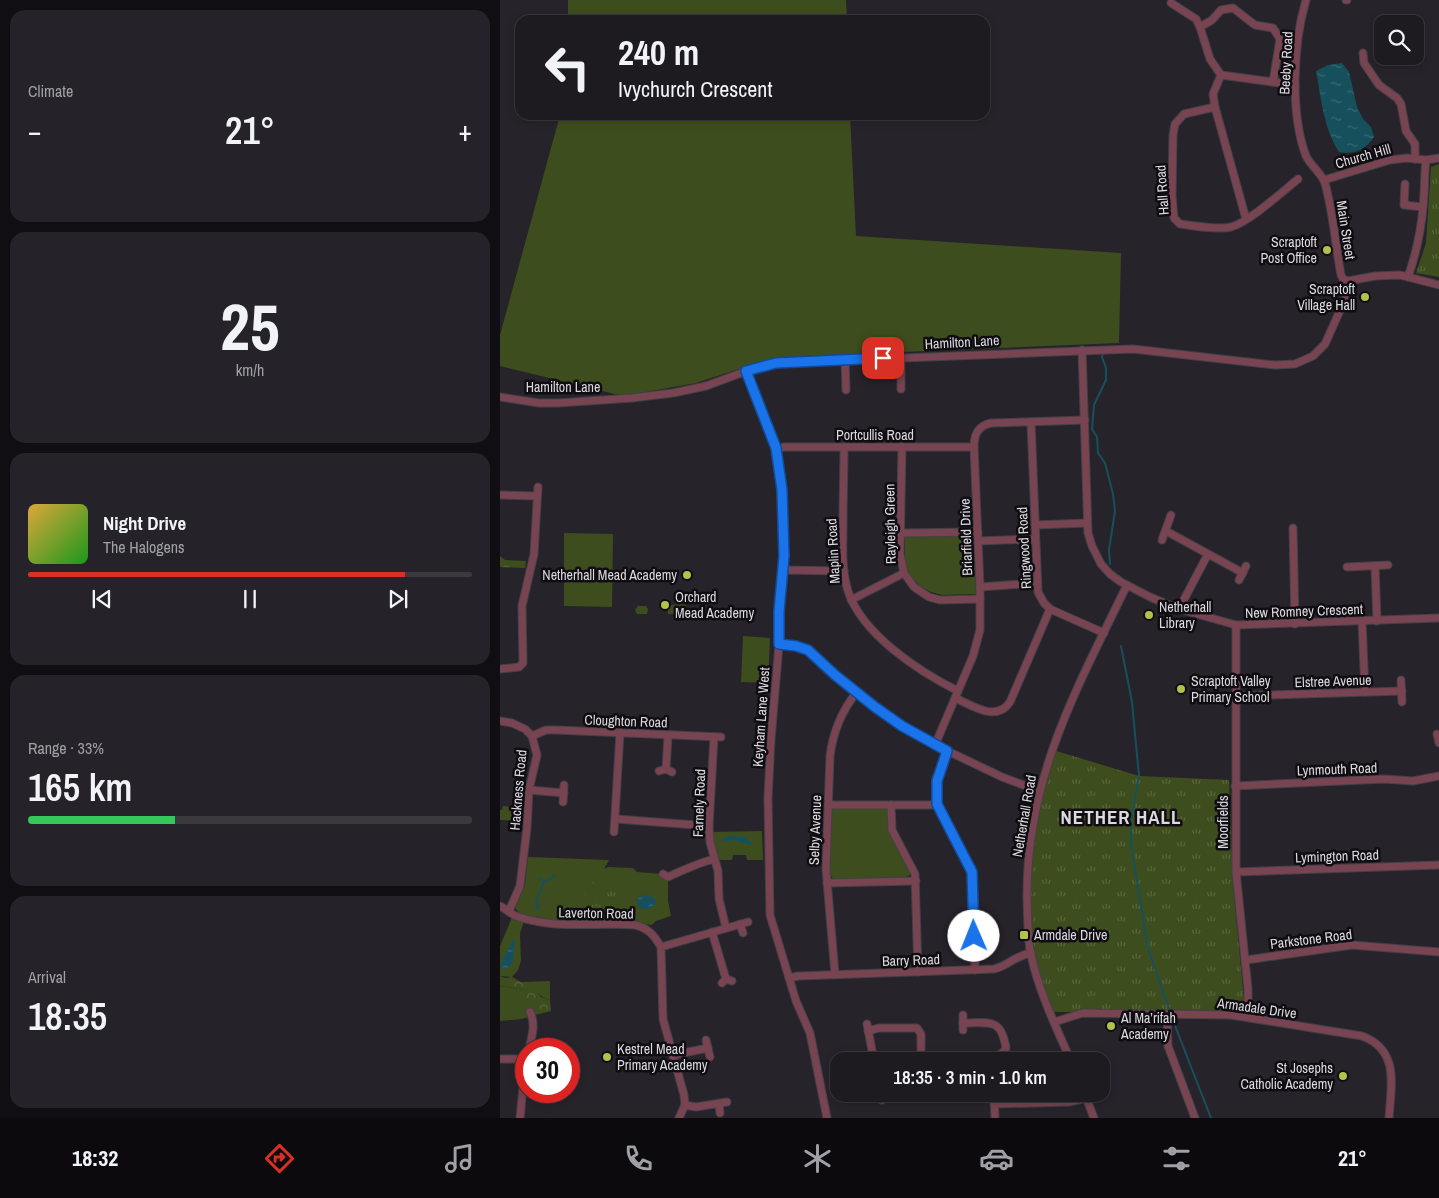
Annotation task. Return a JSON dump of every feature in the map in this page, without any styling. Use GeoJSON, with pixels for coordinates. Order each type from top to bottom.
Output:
{"type":"FeatureCollection","features":[{"type":"Feature","properties":{"kind":"street","name":"Beeby Road"},"geometry":{"type":"LineString","coordinates":[[1306,0],[1300,28],[1295,85],[1297,113],[1306,156],[1313,168],[1324,180]]}},
{"type":"Feature","properties":{"kind":"street"},"geometry":{"type":"LineString","coordinates":[[1171,4],[1196,20],[1210,59],[1220,75]]}},
{"type":"Feature","properties":{"kind":"street"},"geometry":{"type":"LineString","coordinates":[[1200,28],[1212,20],[1221,10],[1233,8],[1255,25],[1273,28],[1280,39],[1273,82]]}},
{"type":"Feature","properties":{"kind":"street"},"geometry":{"type":"LineString","coordinates":[[1363,53],[1364,63],[1379,85],[1397,98],[1401,104],[1406,131],[1415,144],[1415,159]]}},
{"type":"Feature","properties":{"kind":"street"},"geometry":{"type":"LineString","coordinates":[[1220,75],[1295,85]]}},
{"type":"Feature","properties":{"kind":"street"},"geometry":{"type":"LineString","coordinates":[[1220,75],[1215,86],[1215,107],[1246,220]]}},
{"type":"Feature","properties":{"kind":"street","name":"Hall Road"},"geometry":{"type":"LineString","coordinates":[[1215,107],[1184,114],[1175,124],[1172,161],[1174,218],[1180,224],[1204,227],[1231,227],[1246,220],[1298,179]]}},
{"type":"Feature","properties":{"kind":"street","name":"Church Hill"},"geometry":{"type":"LineString","coordinates":[[1324,180],[1390,160],[1439,158]]}},
{"type":"Feature","properties":{"kind":"street"},"geometry":{"type":"LineString","coordinates":[[1408,277],[1416,252],[1423,206],[1426,160]]}},
{"type":"Feature","properties":{"kind":"street","name":"Main Street"},"geometry":{"type":"LineString","coordinates":[[1324,180],[1332,211],[1341,275],[1343,279],[1348,281]]}},
{"type":"Feature","properties":{"kind":"street"},"geometry":{"type":"LineString","coordinates":[[1405,184],[1404,205],[1423,206]]}},
{"type":"Feature","properties":{"kind":"street"},"geometry":{"type":"LineString","coordinates":[[1348,281],[1389,275],[1408,277],[1439,285]]}},
{"type":"Feature","properties":{"kind":"street","name":"Hamilton Lane"},"geometry":{"type":"LineString","coordinates":[[500,397],[558,403],[632,398],[673,393],[706,386],[746,371],[776,363],[901,357],[1143,349],[1275,365],[1294,364],[1313,356],[1325,344],[1342,306],[1348,281]]}},
{"type":"Feature","properties":{"kind":"street","name":"New Romney Crescent"},"geometry":{"type":"LineString","coordinates":[[1082,350],[1087,523],[1089,539],[1098,558],[1110,574],[1150,597],[1179,609],[1236,625],[1439,618]]}},
{"type":"Feature","properties":{"kind":"street"},"geometry":{"type":"LineString","coordinates":[[901,357],[901,389]]}},
{"type":"Feature","properties":{"kind":"street"},"geometry":{"type":"LineString","coordinates":[[846,360],[846,390]]}},
{"type":"Feature","properties":{"kind":"street","name":"Keyham Lane West"},"geometry":{"type":"LineString","coordinates":[[746,371],[776,448],[782,490],[784,524],[779,644],[768,791],[770,915],[796,1001],[810,1033],[827,1118]]}},
{"type":"Feature","properties":{"kind":"street","name":"Briarfield Drive"},"geometry":{"type":"LineString","coordinates":[[935,745],[978,640],[981,621],[974,447],[976,432],[985,424],[1084,420]]}},
{"type":"Feature","properties":{"kind":"street","name":"Ringwood Road"},"geometry":{"type":"LineString","coordinates":[[1031,422],[1037,583],[1041,599],[1050,609]]}},
{"type":"Feature","properties":{"kind":"street","name":"Maplin Road"},"geometry":{"type":"LineString","coordinates":[[844,447],[844,571],[851,600],[861,618],[878,637],[956,694],[988,712],[998,712],[1010,702],[1050,609]]}},
{"type":"Feature","properties":{"kind":"street","name":"Rayleigh Green"},"geometry":{"type":"LineString","coordinates":[[902,447],[900,560],[904,573],[914,588],[929,597],[946,600],[980,599]]}},
{"type":"Feature","properties":{"kind":"street","name":"Portcullis Road"},"geometry":{"type":"LineString","coordinates":[[776,448],[974,447]]}},
{"type":"Feature","properties":{"kind":"street"},"geometry":{"type":"LineString","coordinates":[[500,669],[519,667],[523,663],[522,606],[534,554],[538,487]]}},
{"type":"Feature","properties":{"kind":"street"},"geometry":{"type":"LineString","coordinates":[[500,495],[537,496]]}},
{"type":"Feature","properties":{"kind":"street"},"geometry":{"type":"LineString","coordinates":[[1162,540],[1171,515]]}},
{"type":"Feature","properties":{"kind":"street"},"geometry":{"type":"LineString","coordinates":[[1035,525],[1087,523]]}},
{"type":"Feature","properties":{"kind":"street"},"geometry":{"type":"LineString","coordinates":[[1293,528],[1294,624]]}},
{"type":"Feature","properties":{"kind":"street"},"geometry":{"type":"LineString","coordinates":[[1166,531],[1243,573]]}},
{"type":"Feature","properties":{"kind":"street"},"geometry":{"type":"LineString","coordinates":[[900,533],[978,532]]}},
{"type":"Feature","properties":{"kind":"street"},"geometry":{"type":"LineString","coordinates":[[978,541],[1035,539]]}},
{"type":"Feature","properties":{"kind":"street"},"geometry":{"type":"LineString","coordinates":[[1179,609],[1208,554]]}},
{"type":"Feature","properties":{"kind":"street"},"geometry":{"type":"LineString","coordinates":[[1347,568],[1388,565]]}},
{"type":"Feature","properties":{"kind":"street"},"geometry":{"type":"LineString","coordinates":[[1375,566],[1377,621]]}},
{"type":"Feature","properties":{"kind":"street"},"geometry":{"type":"LineString","coordinates":[[782,570],[844,571]]}},
{"type":"Feature","properties":{"kind":"street"},"geometry":{"type":"LineString","coordinates":[[851,600],[904,573]]}},
{"type":"Feature","properties":{"kind":"street"},"geometry":{"type":"LineString","coordinates":[[980,587],[1037,583]]}},
{"type":"Feature","properties":{"kind":"street","name":"Netherhall Road"},"geometry":{"type":"LineString","coordinates":[[1067,1052],[1038,984],[1030,953],[1027,905],[1028,864],[1033,822],[1039,791],[1058,732],[1127,585]]}},
{"type":"Feature","properties":{"kind":"street"},"geometry":{"type":"LineString","coordinates":[[1050,609],[1104,633]]}},
{"type":"Feature","properties":{"kind":"street"},"geometry":{"type":"LineString","coordinates":[[1362,621],[1365,692]]}},
{"type":"Feature","properties":{"kind":"street","name":"Moorfields"},"geometry":{"type":"LineString","coordinates":[[1236,625],[1236,872],[1246,960],[1248,1017]]}},
{"type":"Feature","properties":{"kind":"street"},"geometry":{"type":"LineString","coordinates":[[779,644],[808,650],[856,693],[902,726],[935,745],[1002,777],[1039,791]]}},
{"type":"Feature","properties":{"kind":"street"},"geometry":{"type":"LineString","coordinates":[[1401,680],[1402,702]]}},
{"type":"Feature","properties":{"kind":"street","name":"Elstree Avenue"},"geometry":{"type":"LineString","coordinates":[[1235,696],[1402,691]]}},
{"type":"Feature","properties":{"kind":"street","name":"Selby Avenue"},"geometry":{"type":"LineString","coordinates":[[835,974],[827,884],[830,756],[832,739],[841,715],[856,693]]}},
{"type":"Feature","properties":{"kind":"street","name":"Hackness Road"},"geometry":{"type":"LineString","coordinates":[[500,721],[512,722],[532,736],[537,754],[529,790],[523,871],[518,894],[509,911]]}},
{"type":"Feature","properties":{"kind":"street","name":"Cloughton Road"},"geometry":{"type":"LineString","coordinates":[[532,736],[546,730],[668,736],[684,734],[717,737]]}},
{"type":"Feature","properties":{"kind":"street"},"geometry":{"type":"LineString","coordinates":[[614,832],[620,733]]}},
{"type":"Feature","properties":{"kind":"street"},"geometry":{"type":"LineString","coordinates":[[1437,734],[1439,743]]}},
{"type":"Feature","properties":{"kind":"street"},"geometry":{"type":"LineString","coordinates":[[666,771],[668,736]]}},
{"type":"Feature","properties":{"kind":"street","name":"Farnely Road"},"geometry":{"type":"LineString","coordinates":[[717,737],[709,826],[710,842],[718,871],[720,911],[726,928]]}},
{"type":"Feature","properties":{"kind":"street"},"geometry":{"type":"LineString","coordinates":[[947,751],[937,781],[937,804],[972,872],[975,970]]}},
{"type":"Feature","properties":{"kind":"street","name":"Lynmouth Road"},"geometry":{"type":"LineString","coordinates":[[1235,786],[1384,780],[1413,781],[1439,776]]}},
{"type":"Feature","properties":{"kind":"street"},"geometry":{"type":"LineString","coordinates":[[563,802],[564,785]]}},
{"type":"Feature","properties":{"kind":"street"},"geometry":{"type":"LineString","coordinates":[[529,790],[564,793]]}},
{"type":"Feature","properties":{"kind":"street"},"geometry":{"type":"LineString","coordinates":[[828,805],[937,804]]}},
{"type":"Feature","properties":{"kind":"street"},"geometry":{"type":"LineString","coordinates":[[891,805],[892,830],[913,866],[916,881],[918,972]]}},
{"type":"Feature","properties":{"kind":"street"},"geometry":{"type":"LineString","coordinates":[[616,819],[709,826]]}},
{"type":"Feature","properties":{"kind":"street"},"geometry":{"type":"LineString","coordinates":[[666,878],[696,864],[714,859]]}},
{"type":"Feature","properties":{"kind":"street","name":"Lymington Road"},"geometry":{"type":"LineString","coordinates":[[1236,872],[1439,864]]}},
{"type":"Feature","properties":{"kind":"street"},"geometry":{"type":"LineString","coordinates":[[827,884],[916,881]]}},
{"type":"Feature","properties":{"kind":"street","name":"Laverton Road"},"geometry":{"type":"LineString","coordinates":[[500,906],[513,915],[542,924],[635,924],[644,927],[655,937],[661,947]]}},
{"type":"Feature","properties":{"kind":"street"},"geometry":{"type":"LineString","coordinates":[[679,1118],[684,1105],[684,1095],[663,1019],[661,947],[748,922]]}},
{"type":"Feature","properties":{"kind":"street"},"geometry":{"type":"LineString","coordinates":[[740,924],[743,933]]}},
{"type":"Feature","properties":{"kind":"street"},"geometry":{"type":"LineString","coordinates":[[712,932],[727,981]]}},
{"type":"Feature","properties":{"kind":"street","name":"Parkstone Road"},"geometry":{"type":"LineString","coordinates":[[1246,960],[1352,945],[1439,952]]}},
{"type":"Feature","properties":{"kind":"street","name":"Barry Road"},"geometry":{"type":"LineString","coordinates":[[789,978],[835,974],[997,969],[1018,956],[1030,953]]}},
{"type":"Feature","properties":{"kind":"street"},"geometry":{"type":"LineString","coordinates":[[530,1012],[534,1020],[532,1038]]}},
{"type":"Feature","properties":{"kind":"street","name":"Armadale Drive"},"geometry":{"type":"LineString","coordinates":[[1054,1022],[1083,1014],[1167,1014],[1248,1017],[1357,1035],[1374,1042],[1383,1050],[1390,1066],[1392,1078],[1389,1118]]}},
{"type":"Feature","properties":{"kind":"street"},"geometry":{"type":"LineString","coordinates":[[1167,1014],[1168,1046],[1195,1118]]}},
{"type":"Feature","properties":{"kind":"street"},"geometry":{"type":"LineString","coordinates":[[963,1023],[993,1023],[998,1026],[1006,1048],[1003,1052]]}},
{"type":"Feature","properties":{"kind":"street"},"geometry":{"type":"LineString","coordinates":[[872,1052],[867,1027],[917,1028],[921,1034],[921,1052]]}},
{"type":"Feature","properties":{"kind":"street"},"geometry":{"type":"LineString","coordinates":[[706,1040],[710,1057]]}},
{"type":"Feature","properties":{"kind":"street"},"geometry":{"type":"LineString","coordinates":[[673,1055],[708,1048]]}},
{"type":"Feature","properties":{"kind":"street"},"geometry":{"type":"LineString","coordinates":[[500,1058],[515,1059]]}},
{"type":"Feature","properties":{"kind":"street"},"geometry":{"type":"LineString","coordinates":[[684,1105],[696,1107],[727,1102]]}},
{"type":"Feature","properties":{"kind":"street"},"geometry":{"type":"LineString","coordinates":[[995,1118],[994,1104],[1069,1102]]}},
{"type":"Feature","properties":{"kind":"street"},"geometry":{"type":"LineString","coordinates":[[1088,1102],[1094,1118]]}},
{"type":"Feature","properties":{"kind":"street"},"geometry":{"type":"LineString","coordinates":[[520,1118],[522,1103]]}},
{"type":"Feature","properties":{"kind":"street"},"geometry":{"type":"LineString","coordinates":[[719,1104],[720,1113]]}},
{"type":"Feature","properties":{"kind":"green space"},"geometry":{"type":"Polygon","coordinates":[[[568,0],[846,0],[847,15],[568,15],[568,0]]]}},
{"type":"Feature","properties":{"kind":"green space"},"geometry":{"type":"Polygon","coordinates":[[[559,120],[850,120],[856,236],[1121,253],[1119,343],[804,356],[754,364],[696,383],[623,396],[500,366],[500,335],[559,120]]]}},
{"type":"Feature","properties":{"kind":"green space"},"geometry":{"type":"Polygon","coordinates":[[[1439,164],[1439,277],[1416,273],[1426,243],[1431,167],[1439,164]]]}},
{"type":"Feature","properties":{"kind":"green space"},"geometry":{"type":"Polygon","coordinates":[[[564,533],[613,534],[612,607],[564,606],[564,533]]]}},
{"type":"Feature","properties":{"kind":"green space"},"geometry":{"type":"Polygon","coordinates":[[[974,535],[976,594],[942,595],[931,592],[920,586],[905,568],[905,536],[974,535]]]}},
{"type":"Feature","properties":{"kind":"green space"},"geometry":{"type":"Polygon","coordinates":[[[500,556],[505,560],[526,561],[525,568],[500,567],[500,556]]]}},
{"type":"Feature","properties":{"kind":"green space"},"geometry":{"type":"Polygon","coordinates":[[[686,604],[686,614],[668,614],[668,605],[686,604]]]}},
{"type":"Feature","properties":{"kind":"green space"},"geometry":{"type":"Polygon","coordinates":[[[638,606],[646,606],[648,609],[647,614],[637,614],[635,610],[638,606]]]}},
{"type":"Feature","properties":{"kind":"green space"},"geometry":{"type":"Polygon","coordinates":[[[743,636],[770,638],[768,683],[741,682],[743,636]]]}},
{"type":"Feature","properties":{"kind":"green space"},"geometry":{"type":"Polygon","coordinates":[[[1053,750],[1139,776],[1229,780],[1233,884],[1244,1000],[1237,1011],[1053,1012],[1035,961],[1030,901],[1036,826],[1053,750]]]}},
{"type":"Feature","properties":{"kind":"green space"},"geometry":{"type":"Polygon","coordinates":[[[503,806],[524,808],[525,815],[520,814],[518,821],[500,820],[500,810],[502,810],[503,806]]]}},
{"type":"Feature","properties":{"kind":"green space"},"geometry":{"type":"Polygon","coordinates":[[[836,807],[887,809],[911,872],[910,875],[904,878],[834,880],[830,875],[831,811],[836,807]]]}},
{"type":"Feature","properties":{"kind":"green space"},"geometry":{"type":"Polygon","coordinates":[[[762,831],[763,860],[747,860],[746,855],[733,855],[732,860],[716,860],[713,832],[762,831]]]}},
{"type":"Feature","properties":{"kind":"green space"},"geometry":{"type":"Polygon","coordinates":[[[528,857],[609,860],[604,869],[608,867],[633,868],[637,872],[663,874],[668,877],[668,901],[671,916],[656,921],[652,925],[628,920],[628,924],[574,925],[573,915],[573,925],[525,919],[515,908],[525,885],[528,857]]]}},
{"type":"Feature","properties":{"kind":"green space"},"geometry":{"type":"Polygon","coordinates":[[[592,881],[595,885],[602,887],[601,907],[595,906],[587,909],[582,905],[588,884],[592,881]]]}},
{"type":"Feature","properties":{"kind":"green space"},"geometry":{"type":"Polygon","coordinates":[[[608,888],[620,889],[619,909],[605,909],[608,888]]]}},
{"type":"Feature","properties":{"kind":"green space"},"geometry":{"type":"Polygon","coordinates":[[[513,915],[525,919],[520,933],[521,961],[518,970],[512,977],[500,976],[500,946],[513,915]]]}},
{"type":"Feature","properties":{"kind":"green space"},"geometry":{"type":"Polygon","coordinates":[[[500,976],[505,978],[512,977],[532,986],[541,997],[550,1000],[551,1011],[535,1015],[530,1007],[522,1004],[525,990],[500,986],[500,976]]]}},
{"type":"Feature","properties":{"kind":"green space"},"geometry":{"type":"Polygon","coordinates":[[[550,981],[550,1000],[522,982],[550,981]]]}},
{"type":"Feature","properties":{"kind":"green space"},"geometry":{"type":"Polygon","coordinates":[[[500,986],[525,990],[530,1007],[535,1015],[522,1019],[500,1021],[500,986]]]}},
{"type":"Feature","properties":{"kind":"water"},"geometry":{"type":"Polygon","coordinates":[[[1342,63],[1349,72],[1357,107],[1363,119],[1371,127],[1374,137],[1363,148],[1350,153],[1339,152],[1334,143],[1324,113],[1316,71],[1328,65],[1342,63]]]}},
{"type":"Feature","properties":{"kind":"water"},"geometry":{"type":"Polygon","coordinates":[[[728,836],[745,837],[753,844],[733,840],[723,842],[722,840],[728,836]]]}},
{"type":"Feature","properties":{"kind":"water"},"geometry":{"type":"Polygon","coordinates":[[[643,895],[654,898],[656,901],[655,905],[646,909],[639,907],[637,899],[643,895]]]}},
{"type":"Feature","properties":{"kind":"water"},"geometry":{"type":"Polygon","coordinates":[[[513,940],[515,941],[513,962],[508,968],[500,969],[503,958],[513,940]]]}},
{"type":"Feature","properties":{"kind":"waterway"},"geometry":{"type":"LineString","coordinates":[[1103,353],[1106,380],[1094,405],[1092,429],[1097,437],[1098,453],[1105,463],[1113,494],[1115,511],[1109,550],[1110,564]]}},
{"type":"Feature","properties":{"kind":"waterway"},"geometry":{"type":"LineString","coordinates":[[1121,646],[1132,702],[1139,776]]}},
{"type":"Feature","properties":{"kind":"waterway"},"geometry":{"type":"LineString","coordinates":[[1138,781],[1131,821],[1131,845],[1148,948],[1169,1009]]}},
{"type":"Feature","properties":{"kind":"waterway"},"geometry":{"type":"LineString","coordinates":[[539,879],[547,881],[556,875]]}},
{"type":"Feature","properties":{"kind":"waterway"},"geometry":{"type":"LineString","coordinates":[[536,909],[539,906],[536,902],[544,881]]}},
{"type":"Feature","properties":{"kind":"waterway"},"geometry":{"type":"LineString","coordinates":[[1172,1018],[1211,1118]]}},
{"type":"Feature","properties":{"kind":"place","name":"Scraptoft Post Office"},"geometry":{"type":"Point","coordinates":[1327,250]}},
{"type":"Feature","properties":{"kind":"place","name":"Scraptoft Village Hall"},"geometry":{"type":"Point","coordinates":[1365,297]}},
{"type":"Feature","properties":{"kind":"place","name":"Netherhall Mead Academy"},"geometry":{"type":"Point","coordinates":[687,575]}},
{"type":"Feature","properties":{"kind":"place","name":"Orchard Mead Academy"},"geometry":{"type":"Point","coordinates":[665,605]}},
{"type":"Feature","properties":{"kind":"place","name":"Netherhall Library"},"geometry":{"type":"Point","coordinates":[1149,615]}},
{"type":"Feature","properties":{"kind":"place","name":"Scraptoft Valley Primary School"},"geometry":{"type":"Point","coordinates":[1181,689]}},
{"type":"Feature","properties":{"kind":"place","name":"Armdale Drive"},"geometry":{"type":"Point","coordinates":[1024,935]}},
{"type":"Feature","properties":{"kind":"place","name":"Al Ma’rifah Academy"},"geometry":{"type":"Point","coordinates":[1111,1026]}},
{"type":"Feature","properties":{"kind":"place","name":"Kestrel Mead Primary Academy"},"geometry":{"type":"Point","coordinates":[607,1057]}},
{"type":"Feature","properties":{"kind":"place","name":"St Josephs Catholic Academy"},"geometry":{"type":"Point","coordinates":[1343,1076]}},
{"type":"Feature","properties":{"kind":"district","name":"NETHER HALL"},"geometry":{"type":"Point","coordinates":[1121,817]}},
{"type":"Feature","properties":{"kind":"route"},"geometry":{"type":"LineString","coordinates":[[883,358],[776,363],[746,371],[776,448],[782,490],[784,556],[779,611],[779,644],[802,647],[808,650],[856,693],[875,707],[902,726],[947,751],[938,774],[937,804],[972,872],[974,936]]}}]}
